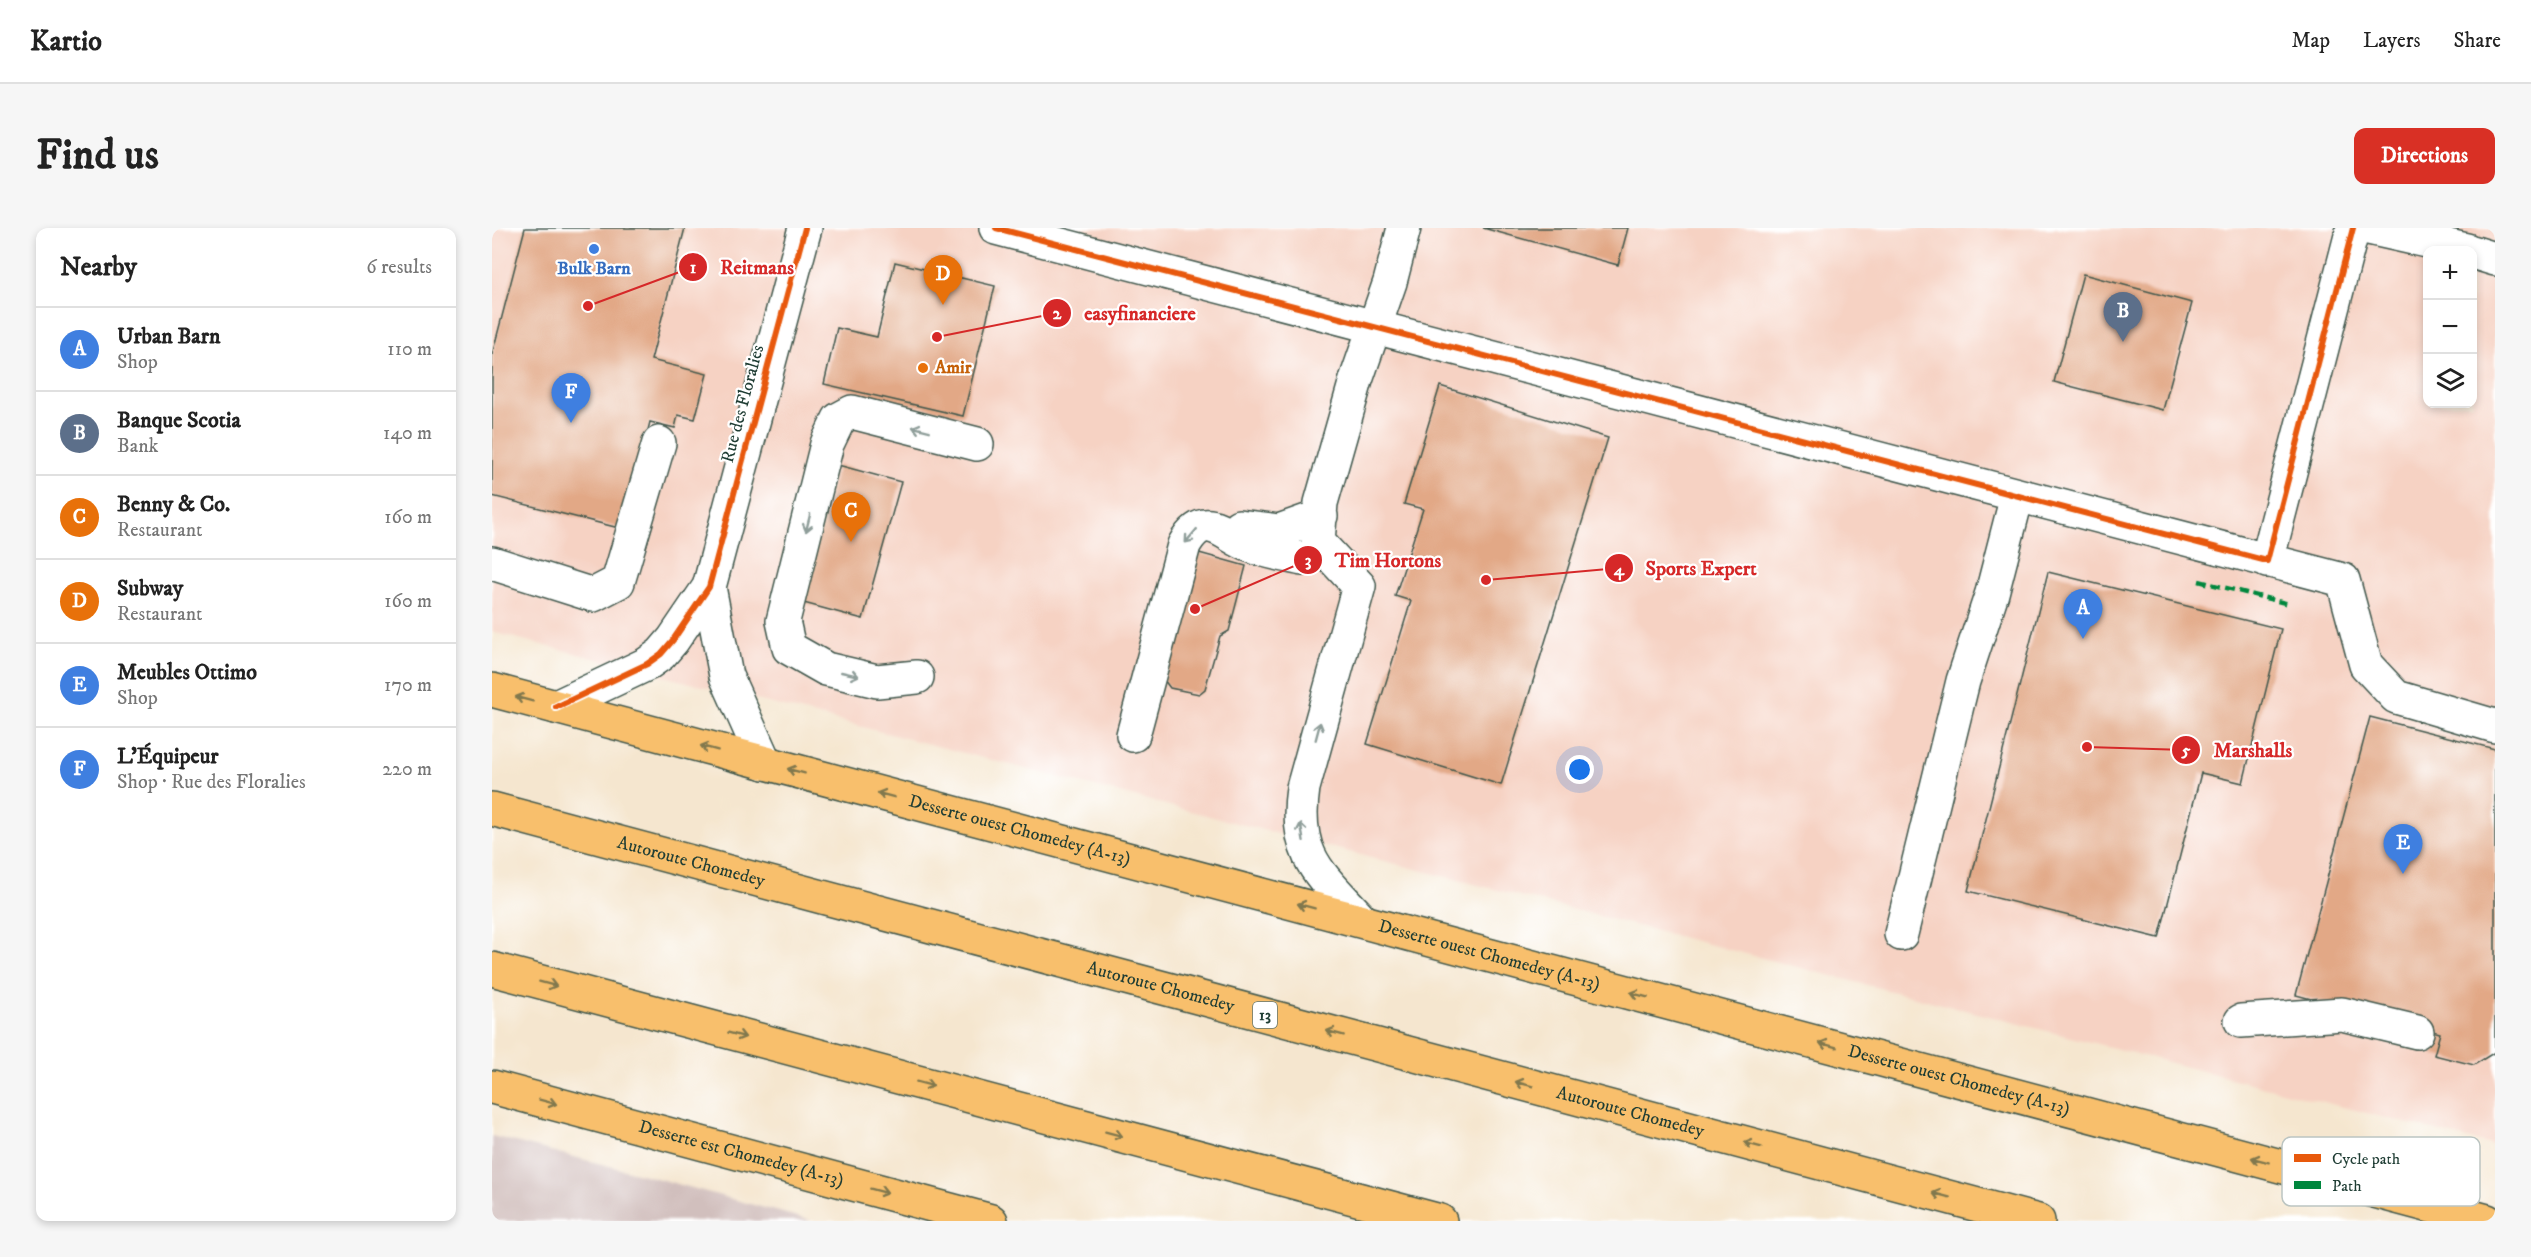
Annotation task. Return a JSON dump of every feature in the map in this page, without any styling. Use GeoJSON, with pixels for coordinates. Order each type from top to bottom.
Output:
{"type":"FeatureCollection","features":[{"type":"Feature","properties":{"kind":"main road","name":"Desserte ouest Chomedey (A-13)"},"geometry":{"type":"LineString","coordinates":[[492,690],[2282,1166]]}},
{"type":"Feature","properties":{"kind":"main road","name":"Autoroute Chomedey"},"geometry":{"type":"LineString","coordinates":[[492,809],[2038,1221]]}},
{"type":"Feature","properties":{"kind":"main road"},"geometry":{"type":"LineString","coordinates":[[492,969],[1440,1221]]}},
{"type":"Feature","properties":{"kind":"main road","name":"Desserte est Chomedey (A-13)"},"geometry":{"type":"LineString","coordinates":[[492,1087],[934,1214],[992,1221]]}},
{"type":"Feature","properties":{"kind":"main road","name":"Desserte ouest Chomedey (A-13)"},"geometry":{"type":"LineString","coordinates":[[2431,1206],[2487,1221]]}},
{"type":"Feature","properties":{"kind":"street","name":"Rue des Floralies"},"geometry":{"type":"LineString","coordinates":[[709,587],[806,228]]}},
{"type":"Feature","properties":{"kind":"street"},"geometry":{"type":"LineString","coordinates":[[996,228],[2343,580],[2366,664],[2396,697],[2495,726]]}},
{"type":"Feature","properties":{"kind":"street"},"geometry":{"type":"LineString","coordinates":[[1363,921],[1311,862],[1300,830],[1299,811],[1303,788],[1359,586],[1318,542],[1321,503],[1356,380],[1390,282],[1404,228]]}},
{"type":"Feature","properties":{"kind":"street"},"geometry":{"type":"LineString","coordinates":[[2267,561],[2353,228]]}},
{"type":"Feature","properties":{"kind":"street"},"geometry":{"type":"LineString","coordinates":[[2368,228],[2449,246]]}},
{"type":"Feature","properties":{"kind":"street"},"geometry":{"type":"LineString","coordinates":[[2477,254],[2495,259]]}},
{"type":"Feature","properties":{"kind":"street"},"geometry":{"type":"LineString","coordinates":[[917,677],[877,681],[836,672],[826,669],[789,648],[783,621],[828,444],[839,419],[852,412],[978,444]]}},
{"type":"Feature","properties":{"kind":"street"},"geometry":{"type":"LineString","coordinates":[[492,563],[592,595],[618,582],[659,443]]}},
{"type":"Feature","properties":{"kind":"street"},"geometry":{"type":"LineString","coordinates":[[1901,934],[1964,681],[1992,593],[2017,496]]}},
{"type":"Feature","properties":{"kind":"street"},"geometry":{"type":"LineString","coordinates":[[1133,735],[1184,545],[1190,534],[1205,526],[1224,529],[1243,524],[1279,531],[1321,516]]}},
{"type":"Feature","properties":{"kind":"street"},"geometry":{"type":"LineString","coordinates":[[1224,529],[1250,546],[1302,559]]}},
{"type":"Feature","properties":{"kind":"street"},"geometry":{"type":"LineString","coordinates":[[556,707],[647,664],[661,654],[674,640],[709,587]]}},
{"type":"Feature","properties":{"kind":"street"},"geometry":{"type":"LineString","coordinates":[[709,587],[726,676],[765,763]]}},
{"type":"Feature","properties":{"kind":"street"},"geometry":{"type":"LineString","coordinates":[[2241,1021],[2342,1014],[2417,1032]]}},
{"type":"Feature","properties":{"kind":"shaded area"},"geometry":{"type":"Polygon","coordinates":[[[492,228],[2495,228],[2495,1146],[2480,1142],[2480,1137],[2460,1137],[492,632],[492,228]]]}},
{"type":"Feature","properties":{"kind":"shaded area"},"geometry":{"type":"Polygon","coordinates":[[[492,1136],[656,1178],[812,1221],[492,1221],[492,1136]]]}},
{"type":"Feature","properties":{"kind":"building"},"geometry":{"type":"Polygon","coordinates":[[[525,228],[685,228],[651,360],[707,374],[695,419],[678,415],[675,428],[650,422],[623,529],[492,496],[492,355],[525,228]]]}},
{"type":"Feature","properties":{"kind":"building"},"geometry":{"type":"Polygon","coordinates":[[[1483,228],[1628,228],[1618,265],[1483,228]]]}},
{"type":"Feature","properties":{"kind":"building"},"geometry":{"type":"Polygon","coordinates":[[[895,262],[995,286],[963,416],[824,384],[837,328],[877,337],[895,262]]]}},
{"type":"Feature","properties":{"kind":"building"},"geometry":{"type":"Polygon","coordinates":[[[2083,274],[2192,303],[2163,410],[2054,382],[2083,274]]]}},
{"type":"Feature","properties":{"kind":"building"},"geometry":{"type":"Polygon","coordinates":[[[1440,386],[1608,438],[1501,785],[1367,744],[1411,601],[1395,596],[1423,509],[1404,504],[1440,386]]]}},
{"type":"Feature","properties":{"kind":"building"},"geometry":{"type":"Polygon","coordinates":[[[838,465],[901,482],[863,619],[800,602],[838,465]]]}},
{"type":"Feature","properties":{"kind":"building"},"geometry":{"type":"Polygon","coordinates":[[[1192,551],[1246,566],[1229,631],[1220,636],[1205,689],[1199,694],[1170,688],[1164,680],[1192,551]]]}},
{"type":"Feature","properties":{"kind":"building"},"geometry":{"type":"Polygon","coordinates":[[[2048,572],[2281,629],[2243,783],[2201,773],[2159,938],[1968,891],[2048,572]]]}},
{"type":"Feature","properties":{"kind":"building"},"geometry":{"type":"Polygon","coordinates":[[[2370,717],[2495,749],[2495,1052],[2474,1065],[2434,1055],[2440,1033],[2296,995],[2370,717]]]}},
{"type":"Feature","properties":{"kind":"marked path"},"geometry":{"type":"LineString","coordinates":[[2199,581],[2289,604]]}},
{"type":"Feature","properties":{"kind":"cycle path"},"geometry":{"type":"LineString","coordinates":[[556,707],[647,664],[661,654],[709,587],[805,228]]}},
{"type":"Feature","properties":{"kind":"cycle path"},"geometry":{"type":"LineString","coordinates":[[996,228],[2267,561],[2353,228]]}},
{"type":"Feature","properties":{"kind":"place","name":"Bulk Barn"},"geometry":{"type":"Point","coordinates":[594,249]}},
{"type":"Feature","properties":{"kind":"place","name":"Subway"},"geometry":{"type":"Point","coordinates":[943,305]}},
{"type":"Feature","properties":{"kind":"place","name":"Reitmans"},"geometry":{"type":"Point","coordinates":[588,306]}},
{"type":"Feature","properties":{"kind":"place","name":"easyfinanciere"},"geometry":{"type":"Point","coordinates":[937,337]}},
{"type":"Feature","properties":{"kind":"place","name":"Banque Scotia"},"geometry":{"type":"Point","coordinates":[2123,342]}},
{"type":"Feature","properties":{"kind":"place","name":"Amir"},"geometry":{"type":"Point","coordinates":[923,368]}},
{"type":"Feature","properties":{"kind":"place","name":"L'Équipeur"},"geometry":{"type":"Point","coordinates":[571,423]}},
{"type":"Feature","properties":{"kind":"place","name":"Benny & Co."},"geometry":{"type":"Point","coordinates":[851,542]}},
{"type":"Feature","properties":{"kind":"place","name":"Sports Expert"},"geometry":{"type":"Point","coordinates":[1486,580]}},
{"type":"Feature","properties":{"kind":"place","name":"Tim Hortons"},"geometry":{"type":"Point","coordinates":[1195,609]}},
{"type":"Feature","properties":{"kind":"place","name":"Urban Barn"},"geometry":{"type":"Point","coordinates":[2083,639]}},
{"type":"Feature","properties":{"kind":"place","name":"Marshalls"},"geometry":{"type":"Point","coordinates":[2087,747]}},
{"type":"Feature","properties":{"kind":"place","name":"Meubles Ottimo"},"geometry":{"type":"Point","coordinates":[2403,874]}}]}
